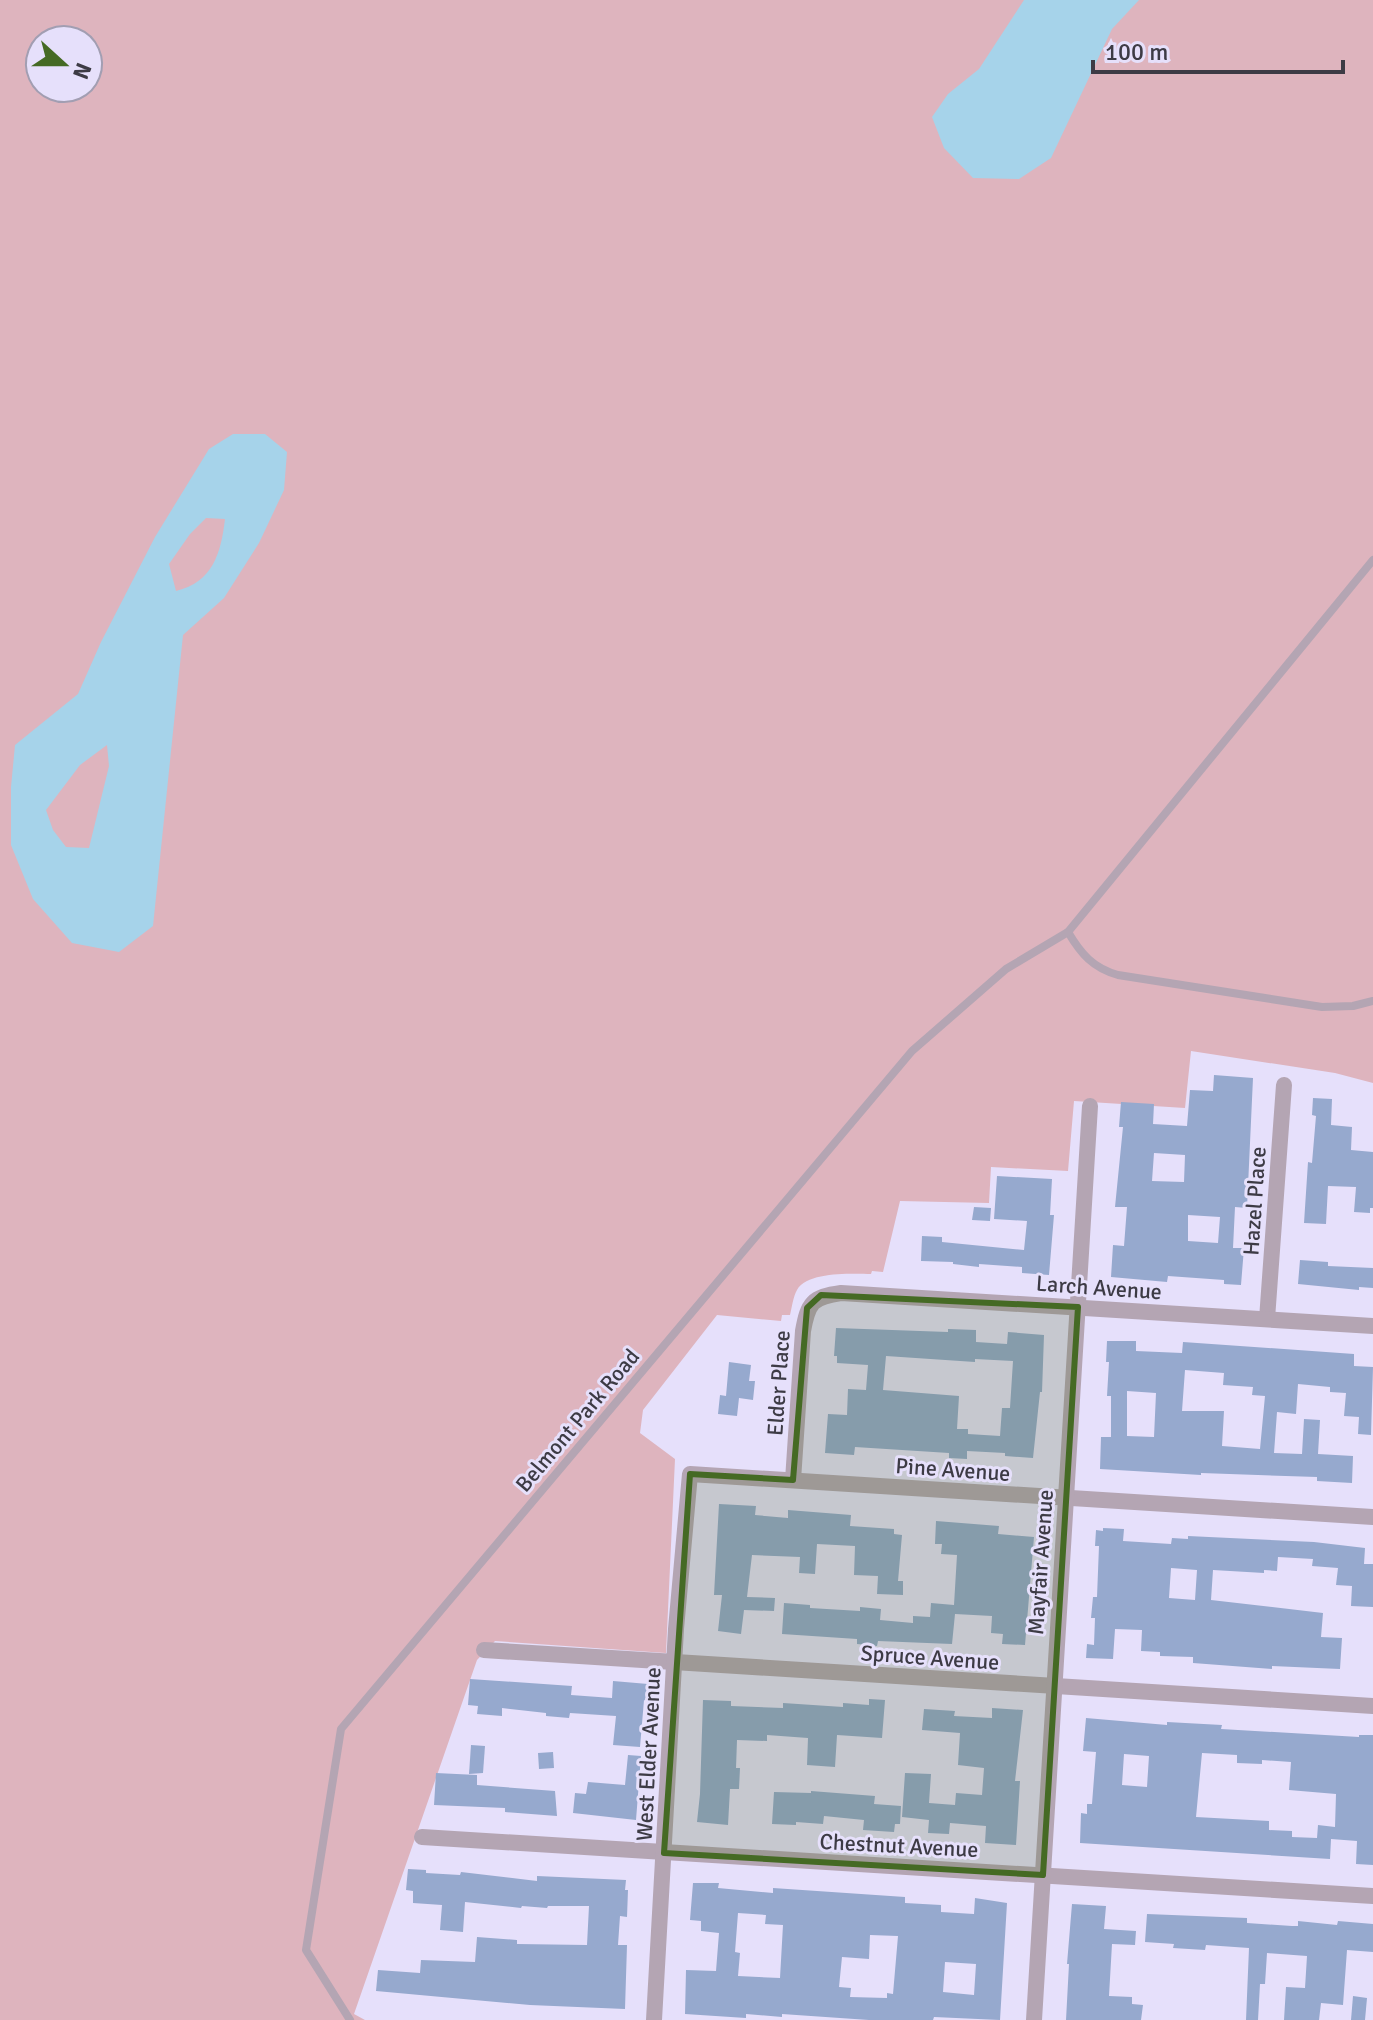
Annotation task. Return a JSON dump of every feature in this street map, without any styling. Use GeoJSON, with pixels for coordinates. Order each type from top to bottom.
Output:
{"type":"FeatureCollection","features":[{"type":"Feature","properties":{"kind":"street","name":"Hazel Place"},"geometry":{"type":"LineString","coordinates":[[1267,1319],[1284,1085]]}},
{"type":"Feature","properties":{"kind":"street","name":"Mayfair Avenue"},"geometry":{"type":"LineString","coordinates":[[1034,2020],[1090,1106]]}},
{"type":"Feature","properties":{"kind":"street","name":"Larch Avenue"},"geometry":{"type":"LineString","coordinates":[[821,1295],[841,1293],[1373,1326]]}},
{"type":"Feature","properties":{"kind":"street","name":"Elder Place"},"geometry":{"type":"LineString","coordinates":[[793,1480],[803,1331],[807,1308],[821,1295]]}},
{"type":"Feature","properties":{"kind":"street","name":"Pine Avenue"},"geometry":{"type":"LineString","coordinates":[[688,1490],[690,1474],[1373,1517]]}},
{"type":"Feature","properties":{"kind":"street","name":"West Elder Avenue"},"geometry":{"type":"LineString","coordinates":[[654,2020],[688,1490]]}},
{"type":"Feature","properties":{"kind":"street","name":"Spruce Avenue"},"geometry":{"type":"LineString","coordinates":[[484,1650],[1373,1706]]}},
{"type":"Feature","properties":{"kind":"street","name":"Chestnut Avenue"},"geometry":{"type":"LineString","coordinates":[[422,1837],[1373,1896]]}},
{"type":"Feature","properties":{"kind":"lane","name":"Belmont Park Road"},"geometry":{"type":"LineString","coordinates":[[350,2020],[306,1950],[341,1729],[912,1051],[1006,969],[1068,932],[1373,560]]}},
{"type":"Feature","properties":{"kind":"lane"},"geometry":{"type":"LineString","coordinates":[[1068,932],[1089,961],[1118,975],[1322,1007],[1353,1006],[1373,1001]]}},
{"type":"Feature","properties":{"kind":"highlighted area"},"geometry":{"type":"Polygon","coordinates":[[[821,1295],[1078,1307],[1043,1875],[664,1853],[690,1474],[793,1480],[807,1308],[821,1295]]]}},
{"type":"Feature","properties":{"kind":"shaded area"},"geometry":{"type":"Polygon","coordinates":[[[0,0],[1373,0],[1373,1083],[1335,1073],[1191,1051],[1185,1108],[1074,1101],[1068,1171],[991,1167],[989,1203],[900,1201],[883,1272],[811,1279],[797,1290],[790,1315],[782,1315],[781,1321],[717,1315],[643,1410],[640,1433],[675,1459],[666,1653],[495,1641],[477,1660],[354,2014],[365,2020],[0,2020],[0,0]]]}},
{"type":"Feature","properties":{"kind":"water"},"geometry":{"type":"Polygon","coordinates":[[[1024,0],[1139,0],[1112,29],[1051,158],[1019,179],[973,178],[944,148],[932,117],[948,94],[979,69],[1024,0]]]}},
{"type":"Feature","properties":{"kind":"water"},"geometry":{"type":"Polygon","coordinates":[[[233,434],[265,434],[287,452],[284,490],[259,543],[224,598],[183,635],[153,926],[119,952],[72,943],[33,899],[11,845],[15,745],[78,694],[155,537],[209,449],[233,434]],[[206,518],[190,534],[169,564],[176,591],[199,581],[213,564],[225,519],[206,518]],[[107,745],[80,765],[46,810],[53,830],[66,847],[89,848],[109,766],[107,745]]]}},
{"type":"Feature","properties":{"kind":"building"},"geometry":{"type":"Polygon","coordinates":[[[1214,1075],[1253,1078],[1247,1208],[1235,1207],[1233,1248],[1244,1248],[1241,1285],[1224,1284],[1224,1280],[1168,1276],[1167,1282],[1111,1277],[1113,1245],[1124,1246],[1127,1207],[1115,1207],[1123,1127],[1119,1127],[1121,1102],[1154,1104],[1153,1124],[1187,1126],[1190,1090],[1213,1091],[1214,1075]],[[1154,1153],[1152,1181],[1184,1182],[1185,1155],[1154,1153]],[[1188,1215],[1188,1241],[1218,1243],[1220,1217],[1188,1215]]]}},
{"type":"Feature","properties":{"kind":"building"},"geometry":{"type":"Polygon","coordinates":[[[1313,1098],[1332,1099],[1331,1125],[1352,1127],[1351,1150],[1373,1152],[1373,1208],[1370,1208],[1370,1213],[1354,1212],[1356,1187],[1328,1186],[1326,1224],[1304,1223],[1308,1162],[1312,1163],[1316,1116],[1312,1115],[1313,1098]]]}},
{"type":"Feature","properties":{"kind":"building"},"geometry":{"type":"Polygon","coordinates":[[[997,1176],[1052,1179],[1050,1215],[1054,1215],[1049,1275],[1022,1273],[1022,1267],[979,1264],[979,1267],[921,1261],[922,1236],[942,1237],[942,1242],[1024,1250],[1027,1221],[994,1219],[997,1176]]]}},
{"type":"Feature","properties":{"kind":"building"},"geometry":{"type":"Polygon","coordinates":[[[974,1207],[991,1208],[990,1221],[972,1220],[974,1207]]]}},
{"type":"Feature","properties":{"kind":"building"},"geometry":{"type":"Polygon","coordinates":[[[1300,1260],[1328,1262],[1328,1266],[1373,1268],[1373,1288],[1359,1287],[1359,1290],[1298,1284],[1300,1260]]]}},
{"type":"Feature","properties":{"kind":"building"},"geometry":{"type":"Polygon","coordinates":[[[836,1328],[976,1330],[976,1342],[1007,1344],[1008,1332],[1044,1335],[1042,1392],[1033,1458],[967,1451],[967,1459],[949,1458],[949,1453],[855,1447],[854,1455],[825,1453],[828,1414],[847,1415],[848,1389],[866,1390],[868,1365],[837,1363],[837,1356],[834,1356],[836,1328]],[[886,1356],[883,1390],[959,1396],[957,1429],[968,1429],[968,1434],[1000,1436],[1002,1408],[1010,1408],[1013,1361],[975,1359],[975,1362],[886,1356]]]}},
{"type":"Feature","properties":{"kind":"building"},"geometry":{"type":"Polygon","coordinates":[[[1107,1341],[1136,1341],[1136,1351],[1182,1353],[1183,1342],[1354,1354],[1354,1366],[1373,1367],[1371,1435],[1358,1434],[1359,1417],[1344,1416],[1346,1393],[1330,1392],[1330,1387],[1298,1384],[1296,1414],[1277,1412],[1274,1453],[1302,1454],[1304,1419],[1320,1420],[1318,1454],[1353,1456],[1352,1483],[1317,1481],[1317,1477],[1100,1469],[1101,1437],[1111,1437],[1111,1396],[1107,1396],[1109,1362],[1106,1362],[1107,1341]],[[1185,1370],[1182,1411],[1224,1411],[1222,1446],[1260,1449],[1265,1396],[1252,1395],[1253,1387],[1223,1385],[1224,1373],[1185,1370]],[[1127,1391],[1127,1436],[1154,1437],[1156,1393],[1127,1391]]]}},
{"type":"Feature","properties":{"kind":"building"},"geometry":{"type":"Polygon","coordinates":[[[729,1362],[751,1365],[749,1381],[755,1381],[753,1400],[739,1398],[737,1416],[718,1414],[720,1395],[726,1396],[729,1362]]]}},
{"type":"Feature","properties":{"kind":"building"},"geometry":{"type":"Polygon","coordinates":[[[719,1504],[756,1506],[755,1515],[788,1518],[788,1510],[851,1515],[850,1526],[894,1529],[894,1534],[902,1535],[898,1581],[903,1581],[903,1595],[877,1594],[878,1576],[854,1575],[855,1546],[817,1544],[815,1574],[799,1573],[800,1557],[752,1555],[747,1597],[775,1598],[774,1611],[744,1610],[741,1634],[718,1631],[722,1595],[714,1595],[719,1504]]]}},
{"type":"Feature","properties":{"kind":"building"},"geometry":{"type":"Polygon","coordinates":[[[936,1521],[999,1526],[998,1534],[1034,1537],[1025,1645],[1002,1644],[1003,1634],[991,1633],[992,1616],[955,1614],[952,1644],[878,1641],[877,1646],[857,1644],[857,1639],[782,1634],[784,1603],[810,1605],[810,1608],[881,1609],[880,1620],[913,1623],[913,1616],[930,1617],[931,1603],[954,1605],[957,1555],[941,1554],[942,1544],[935,1544],[936,1521]]]}},
{"type":"Feature","properties":{"kind":"building"},"geometry":{"type":"Polygon","coordinates":[[[1103,1528],[1124,1529],[1123,1541],[1171,1544],[1172,1538],[1188,1539],[1188,1536],[1314,1542],[1365,1548],[1364,1564],[1373,1564],[1373,1607],[1351,1606],[1352,1586],[1336,1585],[1338,1568],[1312,1566],[1313,1559],[1278,1557],[1277,1571],[1213,1570],[1211,1600],[1323,1613],[1321,1637],[1342,1638],[1340,1669],[1272,1666],[1272,1669],[1193,1663],[1193,1657],[1160,1656],[1160,1652],[1141,1651],[1142,1630],[1115,1629],[1113,1659],[1086,1658],[1087,1644],[1094,1645],[1095,1618],[1091,1618],[1093,1597],[1097,1597],[1099,1546],[1095,1546],[1096,1530],[1103,1531],[1103,1528]],[[1171,1568],[1169,1598],[1195,1600],[1197,1570],[1171,1568]]]}},
{"type":"Feature","properties":{"kind":"building"},"geometry":{"type":"Polygon","coordinates":[[[470,1679],[572,1686],[571,1695],[612,1698],[613,1681],[648,1684],[640,1747],[613,1745],[616,1716],[570,1713],[569,1718],[502,1708],[502,1716],[477,1714],[478,1706],[468,1705],[470,1679]]]}},
{"type":"Feature","properties":{"kind":"building"},"geometry":{"type":"Polygon","coordinates":[[[869,1699],[885,1700],[882,1738],[837,1735],[835,1767],[807,1765],[808,1738],[767,1735],[767,1741],[737,1740],[739,1789],[730,1789],[728,1825],[697,1822],[703,1700],[731,1701],[731,1706],[783,1708],[783,1703],[843,1707],[843,1703],[869,1705],[869,1699]]]}},
{"type":"Feature","properties":{"kind":"building"},"geometry":{"type":"Polygon","coordinates":[[[992,1708],[1023,1710],[1015,1781],[1020,1781],[1016,1845],[985,1843],[986,1826],[950,1823],[949,1834],[928,1833],[929,1820],[902,1817],[905,1773],[931,1774],[929,1803],[955,1805],[956,1793],[982,1795],[984,1768],[958,1765],[960,1733],[922,1730],[924,1709],[955,1711],[954,1716],[992,1718],[992,1708]]]}},
{"type":"Feature","properties":{"kind":"building"},"geometry":{"type":"Polygon","coordinates":[[[1086,1718],[1167,1725],[1167,1722],[1222,1725],[1221,1729],[1359,1737],[1373,1735],[1373,1865],[1356,1864],[1357,1841],[1331,1839],[1330,1859],[1080,1843],[1081,1813],[1087,1814],[1087,1804],[1092,1804],[1096,1752],[1083,1751],[1086,1718]],[[1202,1753],[1196,1817],[1269,1821],[1269,1830],[1292,1831],[1292,1837],[1317,1838],[1318,1825],[1335,1827],[1336,1794],[1289,1790],[1291,1762],[1262,1760],[1262,1764],[1237,1763],[1237,1755],[1202,1753]],[[1124,1754],[1122,1785],[1147,1787],[1149,1756],[1124,1754]]]}},
{"type":"Feature","properties":{"kind":"building"},"geometry":{"type":"Polygon","coordinates":[[[471,1745],[485,1746],[483,1773],[469,1774],[471,1745]]]}},
{"type":"Feature","properties":{"kind":"building"},"geometry":{"type":"Polygon","coordinates":[[[553,1752],[554,1768],[539,1769],[538,1753],[553,1752]]]}},
{"type":"Feature","properties":{"kind":"building"},"geometry":{"type":"Polygon","coordinates":[[[628,1755],[641,1756],[636,1820],[573,1813],[575,1793],[586,1794],[588,1782],[625,1785],[628,1755]]]}},
{"type":"Feature","properties":{"kind":"building"},"geometry":{"type":"Polygon","coordinates":[[[436,1773],[477,1775],[477,1785],[555,1791],[557,1816],[505,1812],[505,1808],[434,1805],[436,1773]]]}},
{"type":"Feature","properties":{"kind":"building"},"geometry":{"type":"Polygon","coordinates":[[[811,1791],[875,1796],[874,1804],[901,1806],[900,1824],[895,1824],[894,1832],[863,1830],[864,1820],[824,1816],[823,1824],[772,1824],[774,1792],[811,1791]]]}},
{"type":"Feature","properties":{"kind":"building"},"geometry":{"type":"Polygon","coordinates":[[[408,1869],[537,1881],[537,1876],[626,1880],[627,1917],[620,1916],[618,1945],[627,1945],[625,2009],[530,2005],[376,1991],[378,1970],[420,1973],[421,1960],[475,1962],[477,1937],[517,1940],[517,1944],[587,1945],[589,1906],[521,1908],[465,1902],[463,1932],[440,1930],[442,1905],[413,1903],[413,1891],[406,1890],[408,1869]]]}},
{"type":"Feature","properties":{"kind":"building"},"geometry":{"type":"Polygon","coordinates":[[[693,1883],[719,1883],[718,1888],[773,1893],[773,1888],[905,1897],[905,1903],[941,1905],[941,1912],[974,1914],[975,1898],[1007,1903],[1000,2020],[934,2017],[933,2020],[869,2020],[782,2014],[782,2017],[746,2014],[746,2018],[685,2014],[686,1970],[716,1971],[719,1933],[701,1931],[701,1921],[690,1920],[693,1883]],[[738,1913],[735,1952],[740,1953],[738,1976],[780,1978],[783,1925],[765,1924],[766,1915],[738,1913]],[[870,1935],[869,1959],[842,1957],[839,1987],[851,1988],[850,1997],[887,1998],[887,1993],[893,1994],[898,1936],[870,1935]],[[945,1962],[943,1992],[974,1995],[976,1964],[945,1962]]]}},
{"type":"Feature","properties":{"kind":"building"},"geometry":{"type":"Polygon","coordinates":[[[1072,1904],[1106,1906],[1104,1929],[1136,1931],[1135,1945],[1112,1944],[1109,1996],[1132,1997],[1132,2004],[1143,2005],[1141,2020],[1066,2020],[1072,1904]]]}},
{"type":"Feature","properties":{"kind":"building"},"geometry":{"type":"Polygon","coordinates":[[[1147,1914],[1247,1918],[1247,1923],[1292,1926],[1298,1926],[1298,1921],[1337,1925],[1338,1921],[1373,1924],[1373,1952],[1347,1950],[1343,2005],[1321,2003],[1319,2020],[1284,2020],[1286,1987],[1305,1988],[1307,1956],[1267,1953],[1265,1984],[1260,1984],[1258,2020],[1246,2020],[1249,1948],[1206,1945],[1205,1950],[1145,1942],[1147,1914]]]}},
{"type":"Feature","properties":{"kind":"building"},"geometry":{"type":"Polygon","coordinates":[[[1353,1996],[1367,1998],[1365,2020],[1351,2020],[1353,1996]]]}}]}
